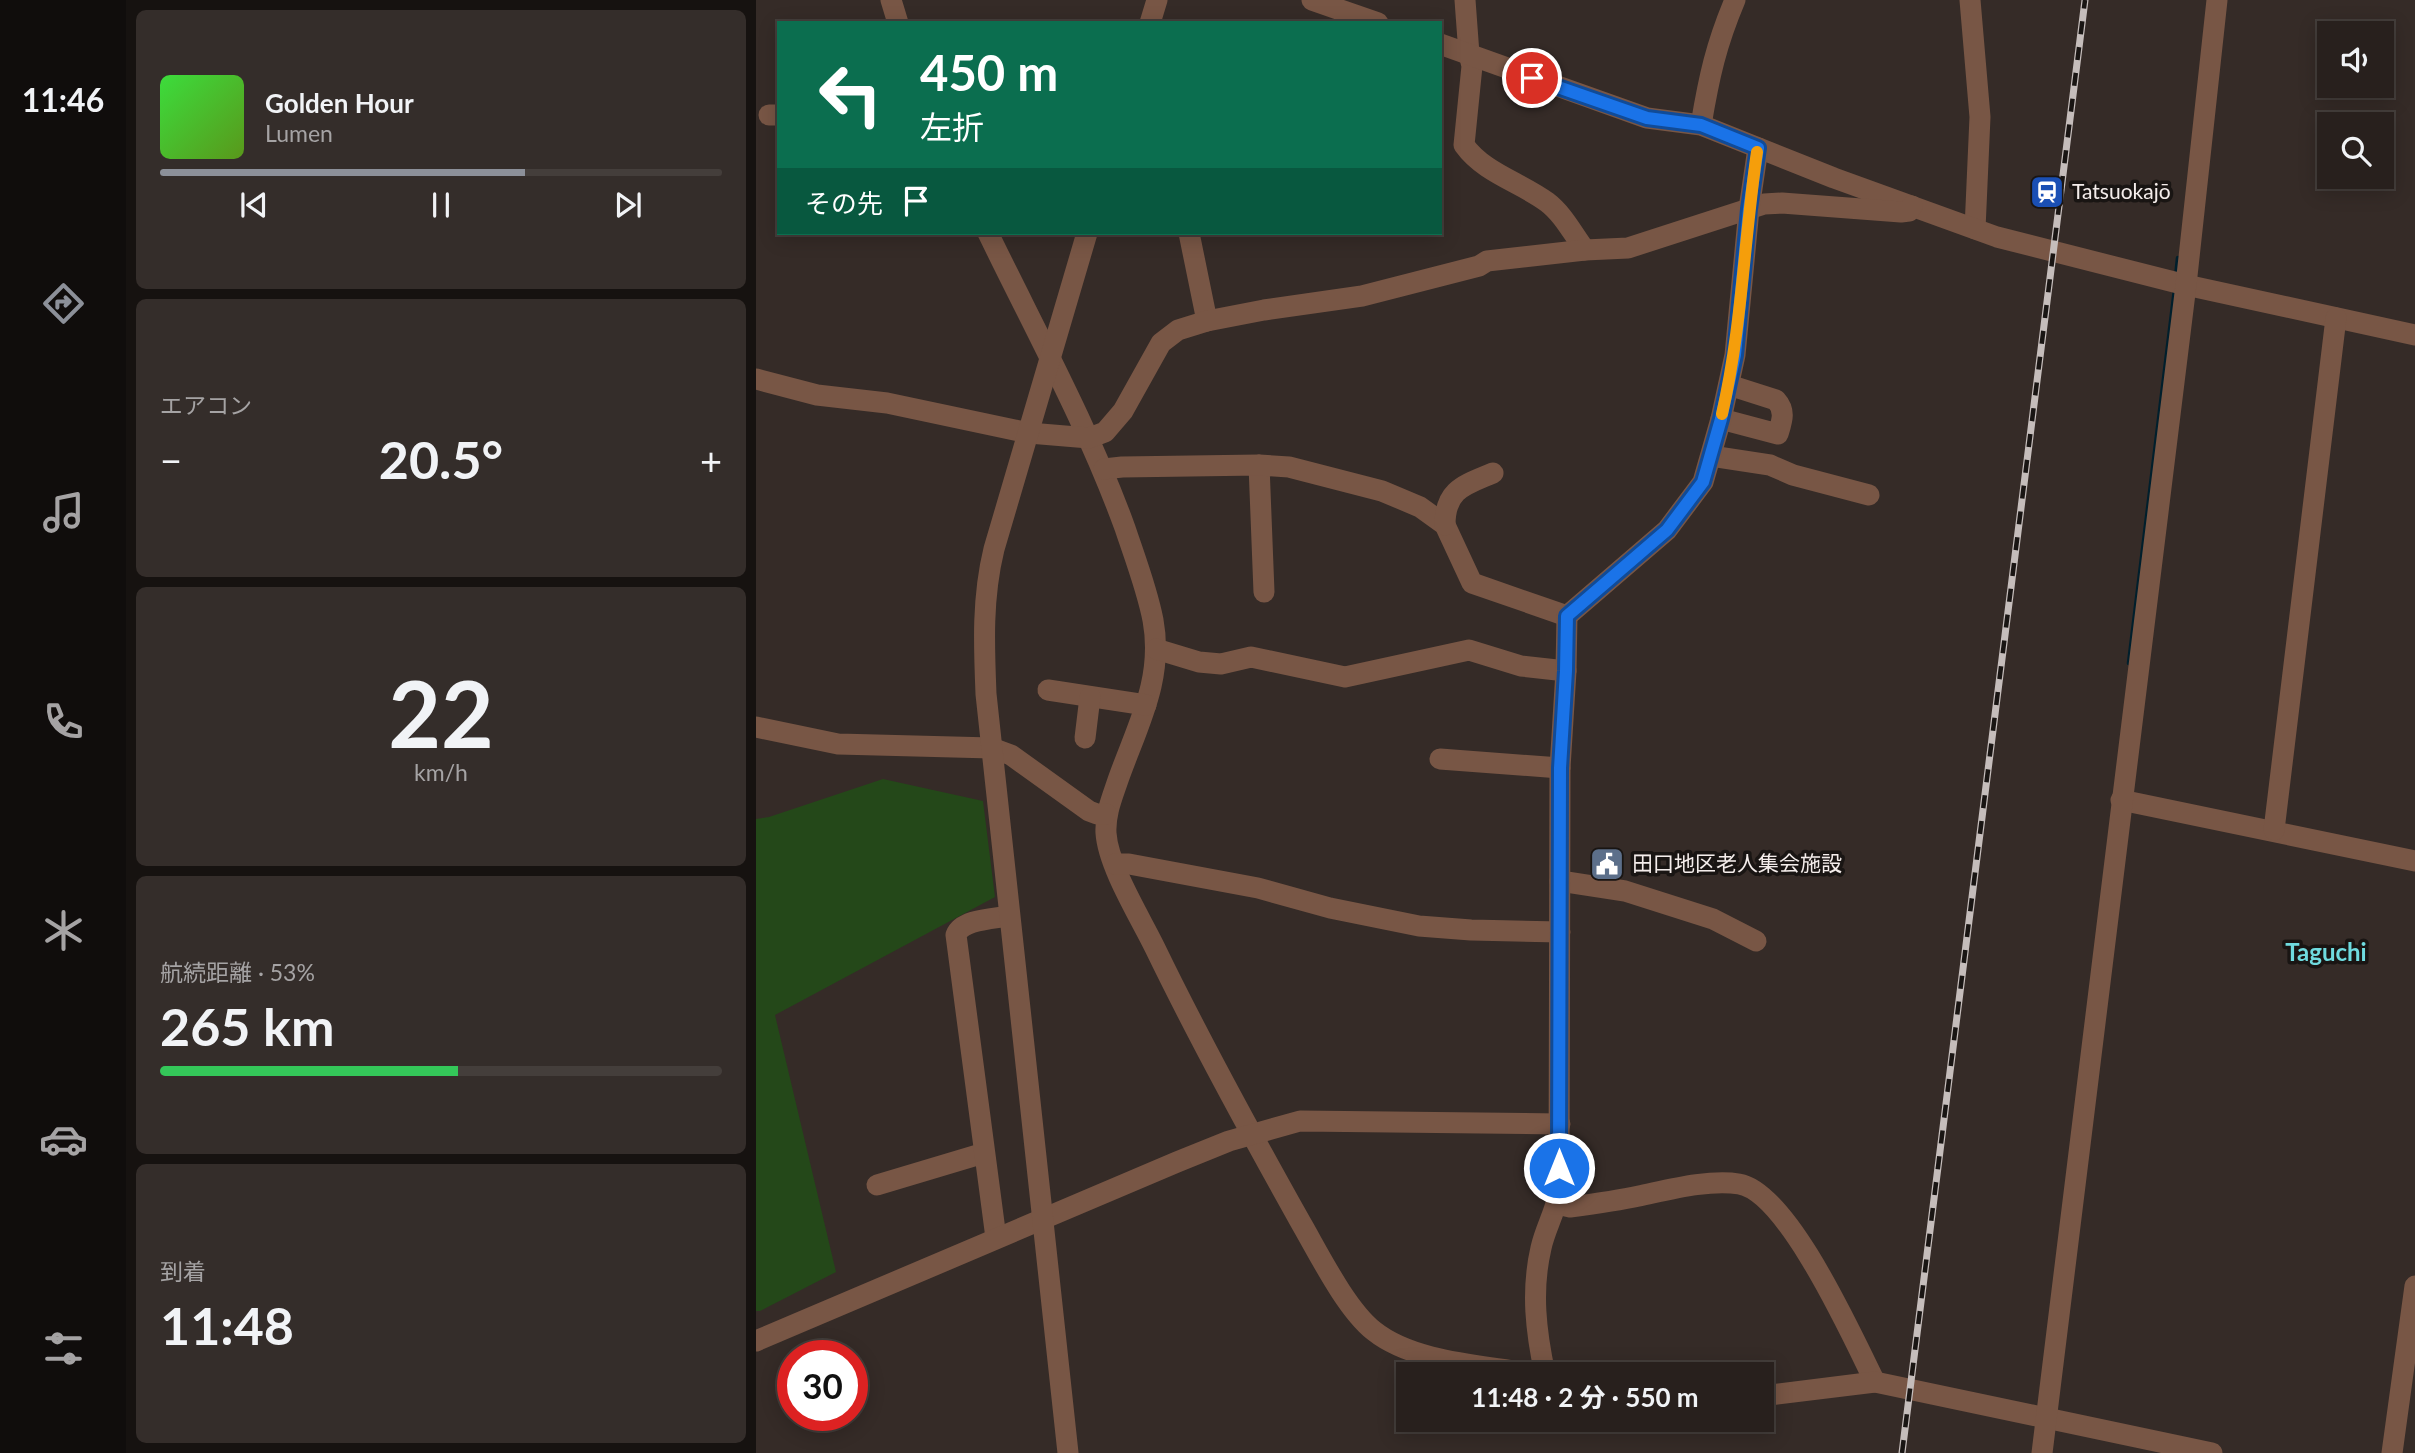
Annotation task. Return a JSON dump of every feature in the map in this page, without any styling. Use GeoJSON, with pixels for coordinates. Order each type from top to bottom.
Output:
{"type":"FeatureCollection","features":[{"type":"Feature","properties":{"kind":"street"},"geometry":{"type":"LineString","coordinates":[[891,0],[897,21]]}},
{"type":"Feature","properties":{"kind":"street"},"geometry":{"type":"LineString","coordinates":[[1151,21],[1157,0]]}},
{"type":"Feature","properties":{"kind":"street"},"geometry":{"type":"LineString","coordinates":[[1312,0],[1372,21]]}},
{"type":"Feature","properties":{"kind":"street"},"geometry":{"type":"LineString","coordinates":[[1465,0],[1472,66],[1464,145],[1479,161],[1555,208],[1585,250]]}},
{"type":"Feature","properties":{"kind":"street"},"geometry":{"type":"LineString","coordinates":[[1701,125],[1710,70],[1735,0]]}},
{"type":"Feature","properties":{"kind":"street"},"geometry":{"type":"LineString","coordinates":[[1970,0],[1980,117],[1975,229]]}},
{"type":"Feature","properties":{"kind":"street"},"geometry":{"type":"LineString","coordinates":[[2042,1453],[2186,285],[2217,0]]}},
{"type":"Feature","properties":{"kind":"street"},"geometry":{"type":"LineString","coordinates":[[1442,45],[1647,118],[1701,125],[1997,237],[2186,285],[2415,335]]}},
{"type":"Feature","properties":{"kind":"street"},"geometry":{"type":"LineString","coordinates":[[1543,1362],[1535,1308],[1536,1276],[1541,1246],[1557,1204],[1560,1124],[1560,768],[1567,616],[1667,530],[1703,482],[1729,385],[1739,322],[1749,209],[1758,148]]}},
{"type":"Feature","properties":{"kind":"street"},"geometry":{"type":"LineString","coordinates":[[756,379],[817,395],[887,403],[1029,433],[1088,438],[1105,432],[1123,411],[1161,343],[1178,330],[1207,321],[1362,296],[1479,266],[1487,261],[1636,246],[1763,204],[1901,212],[1909,211],[1912,206]]}},
{"type":"Feature","properties":{"kind":"street"},"geometry":{"type":"LineString","coordinates":[[989,235],[1104,469],[1138,565],[1153,621],[1156,649],[1154,680],[1106,814],[1109,852],[1191,1020],[1251,1134],[1348,1300],[1371,1329],[1386,1340],[1420,1353],[1468,1362]]}},
{"type":"Feature","properties":{"kind":"street"},"geometry":{"type":"LineString","coordinates":[[1068,1453],[1009,916],[984,643],[985,590],[994,549],[1086,235]]}},
{"type":"Feature","properties":{"kind":"street"},"geometry":{"type":"LineString","coordinates":[[1189,235],[1207,321]]}},
{"type":"Feature","properties":{"kind":"street"},"geometry":{"type":"LineString","coordinates":[[2274,830],[2336,318]]}},
{"type":"Feature","properties":{"kind":"street"},"geometry":{"type":"LineString","coordinates":[[1721,419],[1778,434],[1782,420],[1781,405],[1776,400],[1729,385]]}},
{"type":"Feature","properties":{"kind":"street"},"geometry":{"type":"LineString","coordinates":[[1712,456],[1770,465],[1793,475],[1868,495]]}},
{"type":"Feature","properties":{"kind":"street"},"geometry":{"type":"LineString","coordinates":[[1104,469],[1259,464],[1289,467],[1382,491],[1420,508],[1445,525]]}},
{"type":"Feature","properties":{"kind":"street"},"geometry":{"type":"LineString","coordinates":[[1259,464],[1264,592]]}},
{"type":"Feature","properties":{"kind":"street"},"geometry":{"type":"LineString","coordinates":[[1493,473],[1457,490],[1447,504],[1445,525],[1472,583],[1567,616]]}},
{"type":"Feature","properties":{"kind":"street"},"geometry":{"type":"LineString","coordinates":[[1156,649],[1199,662],[1221,664],[1251,657],[1345,677],[1469,650],[1521,666],[1566,671]]}},
{"type":"Feature","properties":{"kind":"street"},"geometry":{"type":"LineString","coordinates":[[1048,691],[1146,705]]}},
{"type":"Feature","properties":{"kind":"street"},"geometry":{"type":"LineString","coordinates":[[1085,738],[1090,697]]}},
{"type":"Feature","properties":{"kind":"street"},"geometry":{"type":"LineString","coordinates":[[756,727],[838,744],[992,748],[1011,755],[1089,811],[1106,814]]}},
{"type":"Feature","properties":{"kind":"street"},"geometry":{"type":"LineString","coordinates":[[1440,759],[1560,768]]}},
{"type":"Feature","properties":{"kind":"street"},"geometry":{"type":"LineString","coordinates":[[2121,800],[2415,861]]}},
{"type":"Feature","properties":{"kind":"street"},"geometry":{"type":"LineString","coordinates":[[1115,864],[1129,864],[1258,888],[1330,908],[1419,926],[1560,932]]}},
{"type":"Feature","properties":{"kind":"street"},"geometry":{"type":"LineString","coordinates":[[1560,881],[1625,891],[1713,919],[1756,941]]}},
{"type":"Feature","properties":{"kind":"street"},"geometry":{"type":"LineString","coordinates":[[996,1238],[956,935],[957,930],[964,925],[1009,916]]}},
{"type":"Feature","properties":{"kind":"street"},"geometry":{"type":"LineString","coordinates":[[756,1340],[1042,1218],[1251,1134],[1300,1121],[1315,1120],[1560,1124]]}},
{"type":"Feature","properties":{"kind":"street"},"geometry":{"type":"LineString","coordinates":[[877,1185],[984,1153]]}},
{"type":"Feature","properties":{"kind":"street"},"geometry":{"type":"LineString","coordinates":[[1557,1204],[1570,1207],[1689,1186],[1731,1183],[1742,1184],[1754,1190],[1769,1202],[1791,1228],[1875,1382]]}},
{"type":"Feature","properties":{"kind":"street"},"geometry":{"type":"LineString","coordinates":[[2392,1453],[2415,1286]]}},
{"type":"Feature","properties":{"kind":"street"},"geometry":{"type":"LineString","coordinates":[[1774,1395],[1875,1382],[2213,1453]]}},
{"type":"Feature","properties":{"kind":"green space"},"geometry":{"type":"Polygon","coordinates":[[[883,779],[983,801],[995,897],[775,1015],[836,1272],[756,1311],[756,819],[883,779]]]}},
{"type":"Feature","properties":{"kind":"waterway"},"geometry":{"type":"LineString","coordinates":[[2176,277],[2178,258]]}},
{"type":"Feature","properties":{"kind":"waterway"},"geometry":{"type":"LineString","coordinates":[[2129,663],[2175,289]]}},
{"type":"Feature","properties":{"kind":"railway"},"geometry":{"type":"LineString","coordinates":[[1902,1453],[2085,0]]}},
{"type":"Feature","properties":{"kind":"slow traffic"},"geometry":{"type":"LineString","coordinates":[[1722,414],[1735,355],[1746,234],[1757,152]]}},
{"type":"Feature","properties":{"kind":"place","name":"Tatsuokajō"},"geometry":{"type":"Point","coordinates":[2047,192]}},
{"type":"Feature","properties":{"kind":"place","name":"田口地区老人集会施設"},"geometry":{"type":"Point","coordinates":[1607,864]}},
{"type":"Feature","properties":{"kind":"district","name":"Taguchi"},"geometry":{"type":"Point","coordinates":[2326,953]}},
{"type":"Feature","properties":{"kind":"route"},"geometry":{"type":"LineString","coordinates":[[1532,78],[1647,118],[1701,125],[1758,148],[1749,209],[1735,355],[1712,456],[1703,482],[1667,530],[1567,616],[1560,768],[1559,1168]]}}]}
